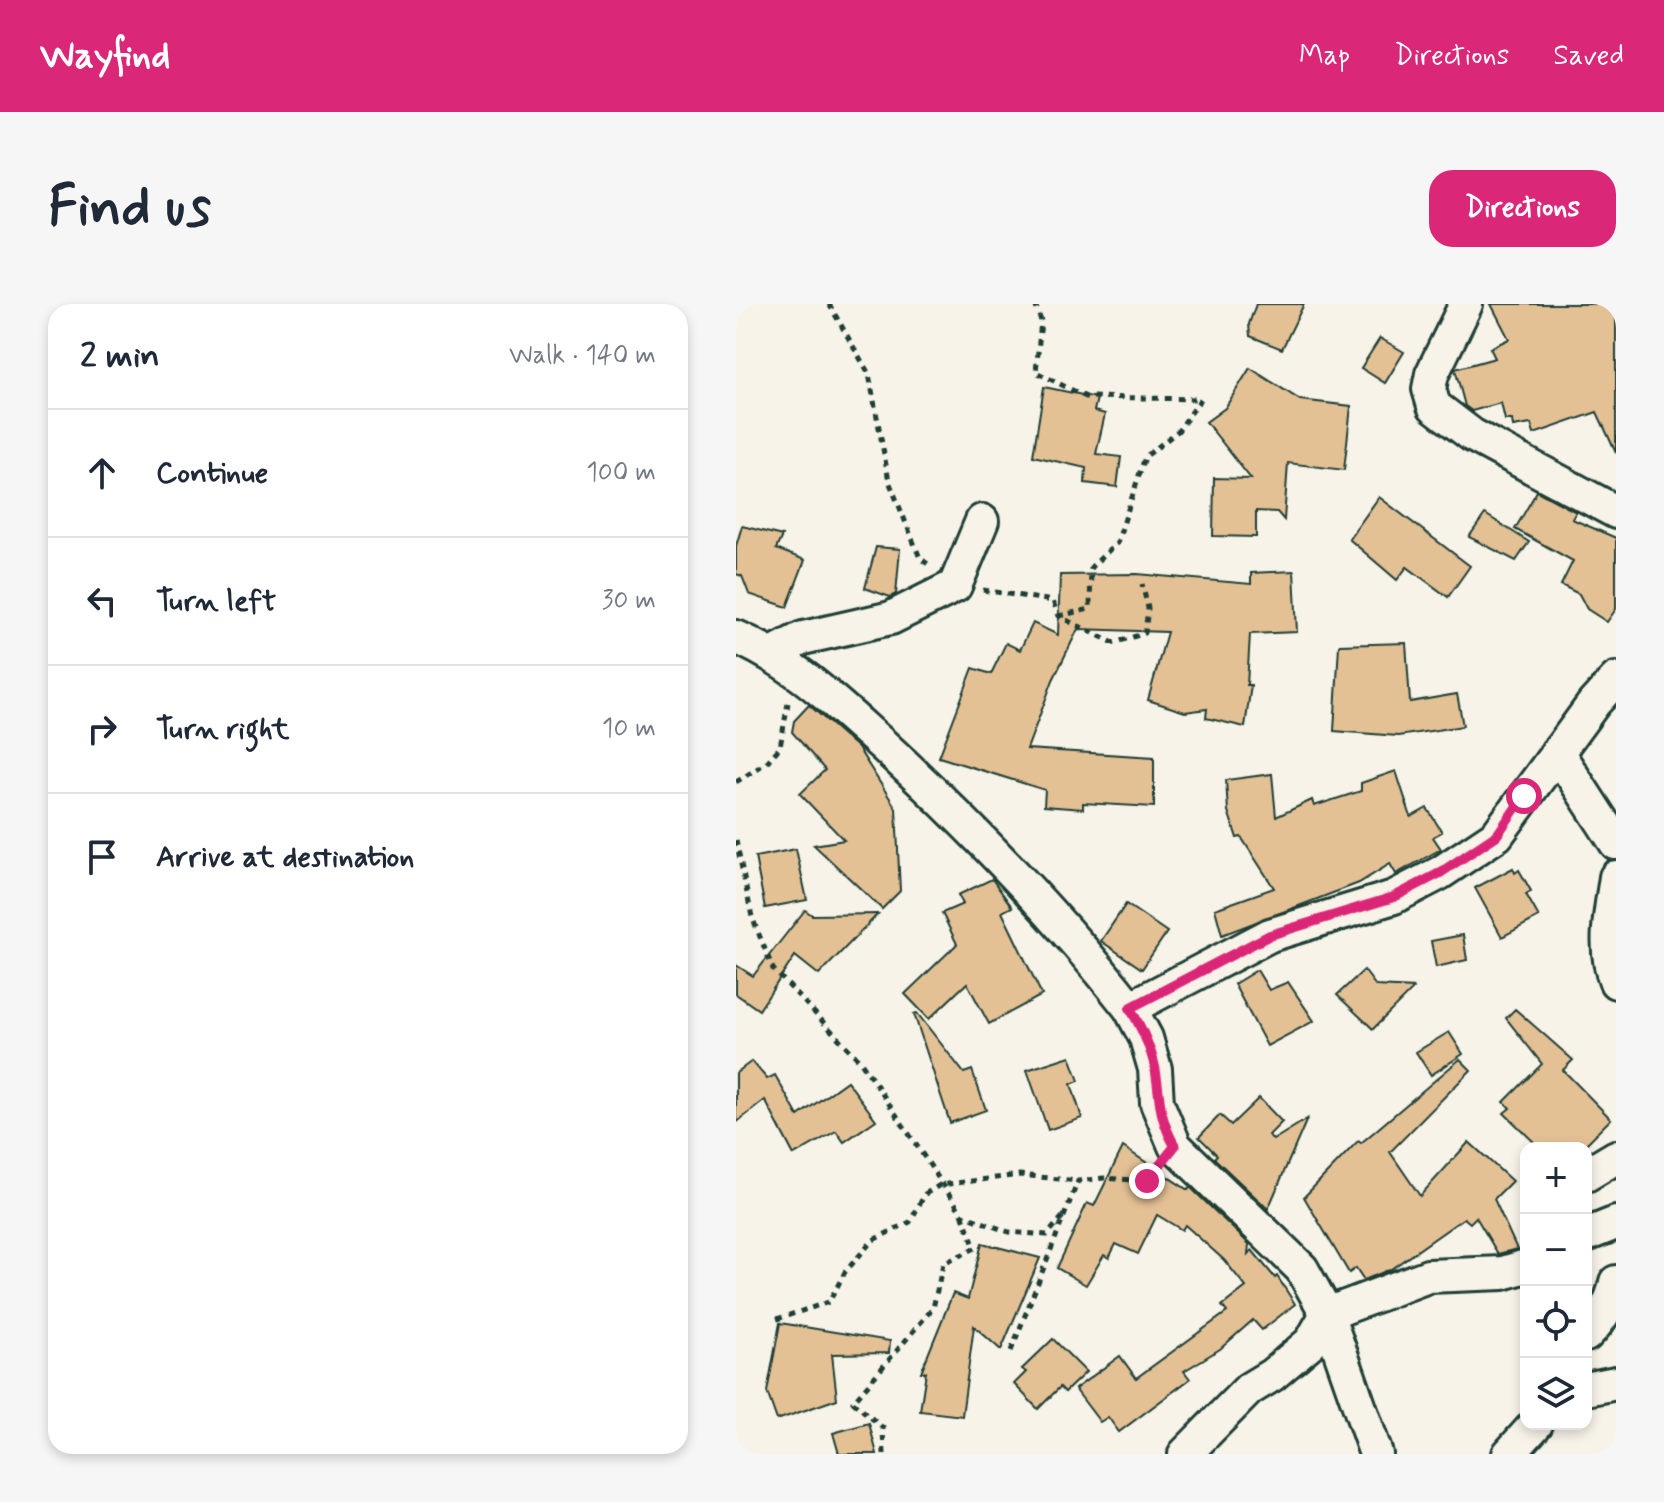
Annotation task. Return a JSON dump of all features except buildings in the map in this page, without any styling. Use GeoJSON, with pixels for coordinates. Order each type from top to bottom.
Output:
{"type":"FeatureCollection","features":[{"type":"Feature","properties":{"kind":"street"},"geometry":{"type":"LineString","coordinates":[[1466,304],[1432,374],[1429,389],[1434,406],[1472,435],[1616,512]]}},
{"type":"Feature","properties":{"kind":"street"},"geometry":{"type":"LineString","coordinates":[[786,662],[803,638],[891,618],[955,586],[982,521]]}},
{"type":"Feature","properties":{"kind":"street"},"geometry":{"type":"LineString","coordinates":[[736,637],[786,662],[987,844],[1130,1008],[1146,1038],[1155,1069],[1157,1103],[1175,1146],[1302,1269],[1327,1314],[1376,1454]]}},
{"type":"Feature","properties":{"kind":"street"},"geometry":{"type":"LineString","coordinates":[[1130,1008],[1270,935],[1394,897],[1440,873],[1497,835],[1557,752],[1616,679]]}},
{"type":"Feature","properties":{"kind":"street"},"geometry":{"type":"LineString","coordinates":[[1557,752],[1616,843]]}},
{"type":"Feature","properties":{"kind":"street"},"geometry":{"type":"LineString","coordinates":[[1616,877],[1607,933],[1609,965],[1616,982]]}},
{"type":"Feature","properties":{"kind":"street"},"geometry":{"type":"LineString","coordinates":[[1592,1171],[1616,1157]]}},
{"type":"Feature","properties":{"kind":"street"},"geometry":{"type":"LineString","coordinates":[[1592,1233],[1616,1223]]}},
{"type":"Feature","properties":{"kind":"street"},"geometry":{"type":"LineString","coordinates":[[1185,1454],[1249,1389],[1272,1375],[1311,1342],[1327,1314],[1428,1276],[1503,1273],[1520,1268]]}},
{"type":"Feature","properties":{"kind":"street"},"geometry":{"type":"LineString","coordinates":[[1592,1329],[1613,1296],[1616,1282]]}},
{"type":"Feature","properties":{"kind":"street"},"geometry":{"type":"LineString","coordinates":[[1592,1388],[1616,1383]]}},
{"type":"Feature","properties":{"kind":"street"},"geometry":{"type":"LineString","coordinates":[[1509,1454],[1531,1430]]}},
{"type":"Feature","properties":{"kind":"path"},"geometry":{"type":"LineString","coordinates":[[1035,304],[1041,321],[1036,372],[1086,397],[1201,399],[1178,431],[1145,457],[1117,543],[1091,567],[1090,609],[1058,616]]}},
{"type":"Feature","properties":{"kind":"path"},"geometry":{"type":"LineString","coordinates":[[736,780],[766,763],[780,747],[786,662]]}},
{"type":"Feature","properties":{"kind":"path"},"geometry":{"type":"LineString","coordinates":[[736,840],[752,917],[773,969],[861,1062],[940,1185],[963,1215],[975,1248],[943,1264],[933,1308],[853,1402],[883,1428],[884,1454]]}},
{"type":"Feature","properties":{"kind":"path"},"geometry":{"type":"LineString","coordinates":[[777,1319],[829,1302],[845,1272],[873,1240],[910,1222],[925,1194],[940,1185],[1020,1175],[1078,1181],[1104,1178],[1147,1181],[1175,1146]]}},
{"type":"Feature","properties":{"kind":"path"},"geometry":{"type":"LineString","coordinates":[[1011,1351],[1078,1181]]}},
{"type":"Feature","properties":{"kind":"path"},"geometry":{"type":"LineString","coordinates":[[963,1215],[1009,1232],[1047,1235],[1065,1214]]}},
{"type":"Feature","properties":{"kind":"route"},"geometry":{"type":"LineString","coordinates":[[1147,1181],[1175,1146],[1157,1103],[1155,1069],[1146,1038],[1130,1008],[1270,935],[1394,897],[1440,873],[1497,835],[1524,796]]}}]}
